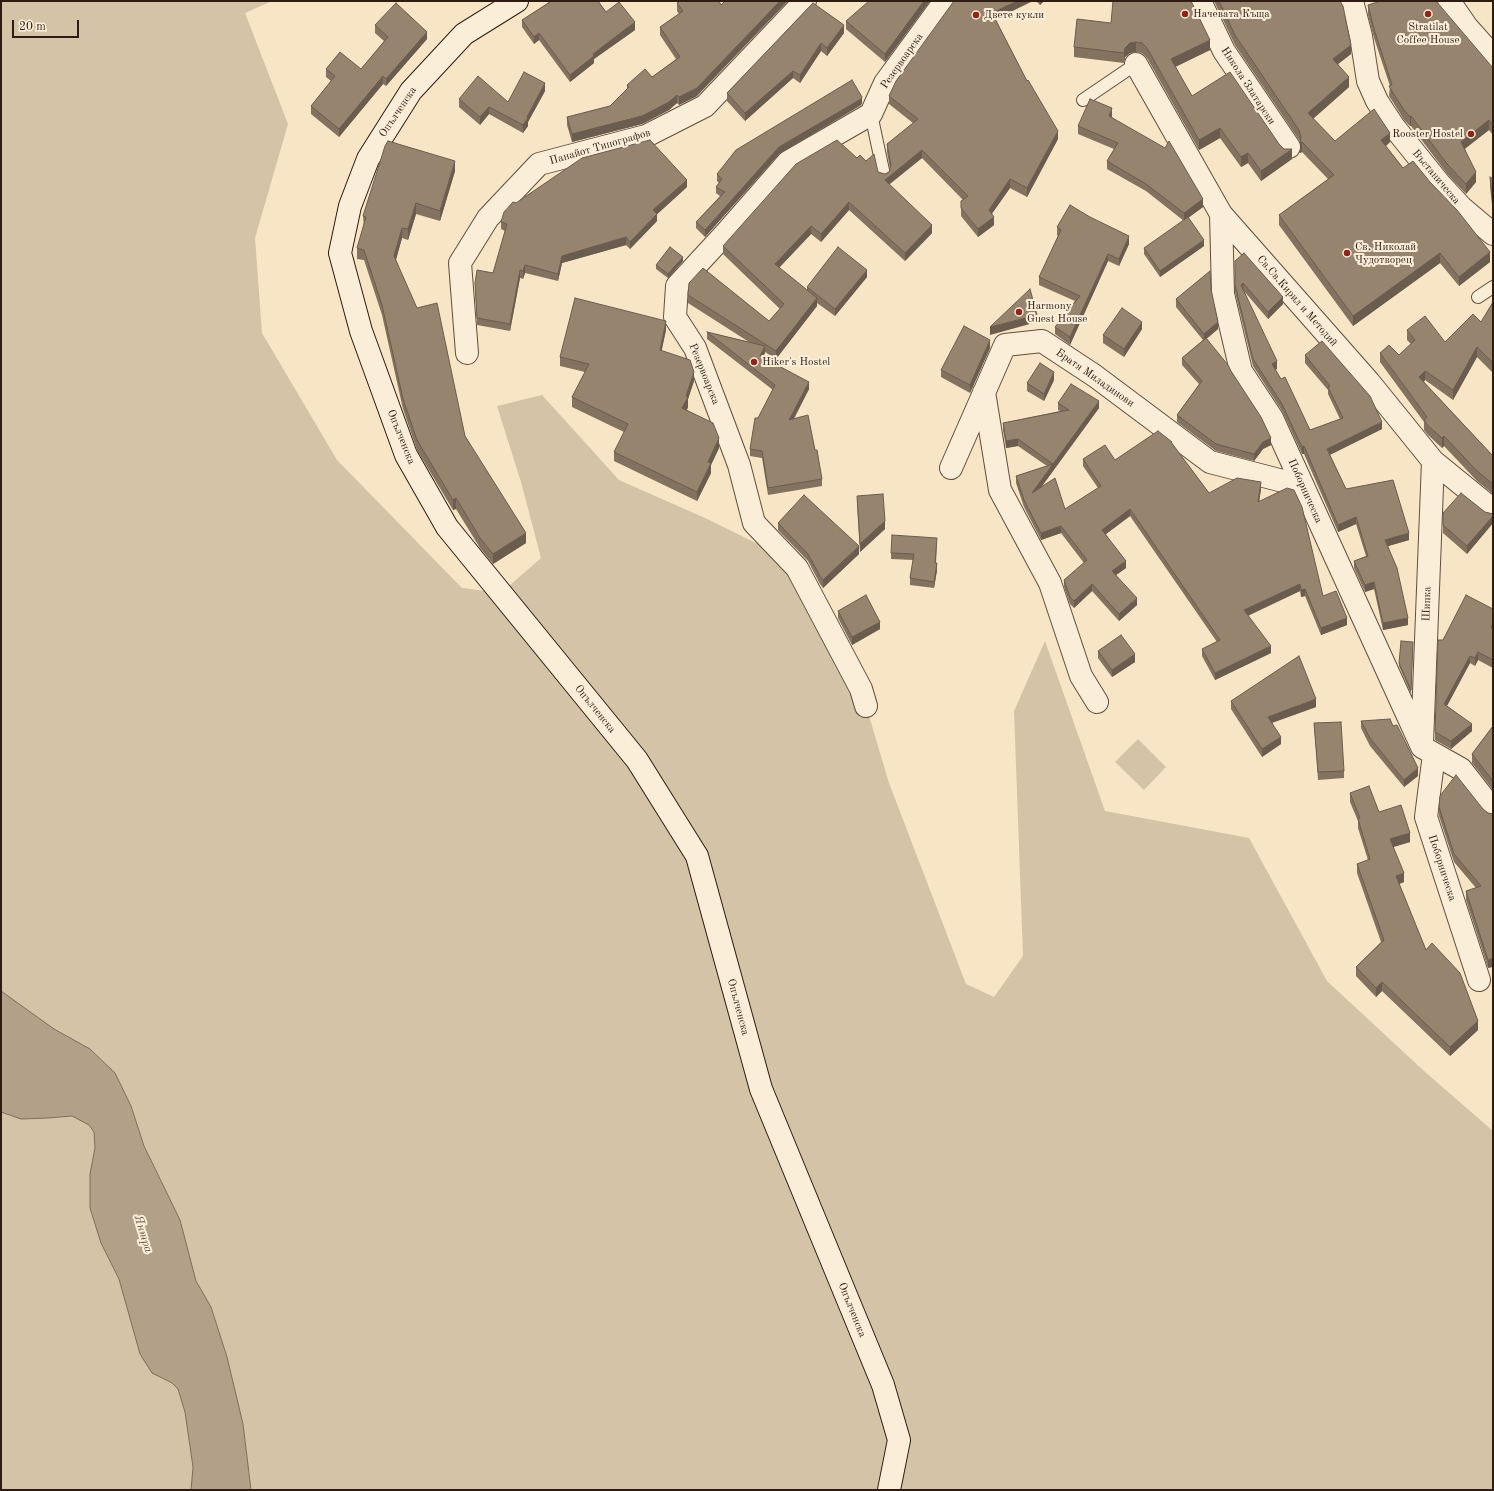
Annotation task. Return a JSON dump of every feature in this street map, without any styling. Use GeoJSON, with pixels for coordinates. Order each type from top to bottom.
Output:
{"type":"FeatureCollection","features":[{"type":"Feature","properties":{"kind":"street","name":"Опълченска"},"geometry":{"type":"LineString","coordinates":[[517,1],[464,34],[411,90],[368,159],[350,206],[340,253],[361,331],[406,455],[447,526],[637,760],[697,856],[761,1089],[883,1385],[900,1440],[889,1490]]}},
{"type":"Feature","properties":{"kind":"street","name":"Панайот Типографов"},"geometry":{"type":"LineString","coordinates":[[467,353],[460,263],[488,218],[534,169],[539,164],[646,136],[705,106],[805,1]]}},
{"type":"Feature","properties":{"kind":"street","name":"Резервоарска"},"geometry":{"type":"LineString","coordinates":[[866,706],[861,689],[797,568],[754,523],[739,465],[695,348],[675,317],[677,286],[788,162],[871,114],[885,83],[945,1]]}},
{"type":"Feature","properties":{"kind":"street","name":"Никола Златарски"},"geometry":{"type":"LineString","coordinates":[[1200,1],[1224,51],[1289,147]]}},
{"type":"Feature","properties":{"kind":"street","name":"Въстаническа"},"geometry":{"type":"LineString","coordinates":[[1352,1],[1361,36],[1368,81],[1377,102],[1394,127],[1439,183],[1462,208],[1493,234]]}},
{"type":"Feature","properties":{"kind":"street"},"geometry":{"type":"LineString","coordinates":[[1449,1],[1467,27],[1493,56]]}},
{"type":"Feature","properties":{"kind":"street","name":"Св.Св.Кирил и Методий"},"geometry":{"type":"LineString","coordinates":[[1136,64],[1221,214],[1369,382],[1433,461],[1493,510]]}},
{"type":"Feature","properties":{"kind":"street","name":"Поборническа"},"geometry":{"type":"LineString","coordinates":[[1221,214],[1223,294],[1241,371],[1272,418],[1302,486],[1428,751],[1426,817],[1479,980]]}},
{"type":"Feature","properties":{"kind":"street","name":"Братя Миладинови"},"geometry":{"type":"LineString","coordinates":[[951,468],[1005,345],[1042,341],[1094,376],[1210,462],[1302,486]]}},
{"type":"Feature","properties":{"kind":"street"},"geometry":{"type":"LineString","coordinates":[[984,392],[1000,490],[1050,583],[1081,676],[1097,702]]}},
{"type":"Feature","properties":{"kind":"street","name":"Шипка"},"geometry":{"type":"LineString","coordinates":[[1428,751],[1433,461]]}},
{"type":"Feature","properties":{"kind":"street"},"geometry":{"type":"LineString","coordinates":[[1428,751],[1461,769],[1493,810]]}},
{"type":"Feature","properties":{"kind":"lane"},"geometry":{"type":"LineString","coordinates":[[1083,100],[1136,64]]}},
{"type":"Feature","properties":{"kind":"lane"},"geometry":{"type":"LineString","coordinates":[[871,114],[884,175]]}},
{"type":"Feature","properties":{"kind":"lane"},"geometry":{"type":"LineString","coordinates":[[1478,297],[1493,287]]}},
{"type":"Feature","properties":{"kind":"shaded area"},"geometry":{"type":"Polygon","coordinates":[[[1,1],[272,1],[245,13],[288,124],[255,238],[262,333],[337,460],[462,588],[501,593],[541,558],[521,482],[497,406],[542,395],[619,480],[705,518],[764,547],[797,568],[861,689],[889,783],[966,984],[994,997],[1023,956],[1014,711],[1045,641],[1105,811],[1249,838],[1327,981],[1424,1071],[1493,1131],[1493,1490],[251,1490],[243,1424],[227,1357],[211,1307],[196,1281],[180,1220],[144,1146],[131,1106],[115,1073],[90,1049],[54,1029],[1,991],[1,1]]]}},
{"type":"Feature","properties":{"kind":"shaded area"},"geometry":{"type":"Polygon","coordinates":[[[1138,739],[1166,767],[1144,790],[1115,762],[1138,739]]]}},
{"type":"Feature","properties":{"kind":"shaded area"},"geometry":{"type":"Polygon","coordinates":[[[1,1112],[21,1119],[72,1116],[89,1125],[94,1132],[95,1148],[90,1174],[90,1208],[101,1243],[119,1279],[140,1354],[159,1377],[172,1383],[178,1389],[185,1412],[193,1467],[191,1490],[1,1490],[1,1112]]]}},
{"type":"Feature","properties":{"kind":"water","name":"Янтра"},"geometry":{"type":"Polygon","coordinates":[[[1,991],[54,1029],[90,1049],[115,1073],[131,1106],[144,1146],[180,1220],[196,1281],[211,1307],[227,1357],[243,1424],[251,1490],[191,1490],[193,1467],[185,1412],[178,1389],[172,1383],[152,1373],[140,1354],[119,1279],[101,1243],[90,1208],[90,1174],[95,1148],[94,1132],[89,1125],[72,1116],[21,1119],[1,1112],[1,991]]]}},
{"type":"Feature","properties":{"kind":"building"},"geometry":{"type":"Polygon","coordinates":[[[550,1],[598,1],[606,12],[619,2],[635,22],[593,54],[594,56],[570,75],[539,33],[534,37],[522,20],[550,1]]]}},
{"type":"Feature","properties":{"kind":"building"},"geometry":{"type":"Polygon","coordinates":[[[680,1],[719,1],[721,5],[725,1],[780,1],[697,88],[679,97],[677,95],[669,102],[642,116],[572,134],[567,117],[610,106],[629,87],[627,85],[645,69],[652,77],[680,57],[660,27],[683,11],[677,3],[680,1]]]}},
{"type":"Feature","properties":{"kind":"building"},"geometry":{"type":"Polygon","coordinates":[[[869,1],[924,1],[885,54],[846,21],[869,1]]]}},
{"type":"Feature","properties":{"kind":"building"},"geometry":{"type":"Polygon","coordinates":[[[954,1],[1017,1],[992,13],[1027,81],[1028,80],[1058,131],[1027,188],[1010,179],[989,210],[994,217],[978,229],[961,208],[961,201],[968,196],[922,150],[885,180],[932,225],[905,253],[849,202],[821,234],[811,226],[775,264],[817,298],[776,351],[688,295],[689,283],[703,268],[769,321],[784,304],[723,246],[796,164],[837,140],[857,158],[860,155],[866,161],[874,154],[878,172],[885,174],[889,172],[891,165],[887,144],[918,119],[889,96],[896,81],[954,1]]]}},
{"type":"Feature","properties":{"kind":"building"},"geometry":{"type":"Polygon","coordinates":[[[1113,1],[1191,1],[1210,40],[1171,59],[1192,96],[1230,72],[1279,144],[1284,149],[1292,149],[1261,171],[1248,153],[1241,157],[1220,128],[1199,140],[1147,48],[1142,43],[1130,43],[1125,48],[1124,53],[1074,47],[1077,19],[1111,23],[1113,1]]]}},
{"type":"Feature","properties":{"kind":"building"},"geometry":{"type":"Polygon","coordinates":[[[1219,1],[1340,1],[1343,6],[1351,45],[1333,59],[1349,77],[1308,113],[1335,141],[1374,109],[1390,133],[1381,140],[1403,168],[1413,161],[1430,182],[1457,210],[1490,252],[1459,277],[1440,253],[1353,316],[1279,215],[1334,175],[1302,142],[1300,143],[1301,137],[1299,130],[1235,35],[1219,1]]]}},
{"type":"Feature","properties":{"kind":"building"},"geometry":{"type":"Polygon","coordinates":[[[1381,1],[1436,1],[1493,68],[1493,125],[1489,120],[1461,142],[1476,172],[1466,184],[1448,165],[1411,116],[1410,117],[1404,110],[1389,86],[1392,85],[1368,5],[1381,1]]]}},
{"type":"Feature","properties":{"kind":"building"},"geometry":{"type":"Polygon","coordinates":[[[396,3],[427,32],[386,79],[383,76],[339,129],[311,106],[335,76],[326,69],[340,52],[361,69],[388,37],[375,25],[396,3]]]}},
{"type":"Feature","properties":{"kind":"building"},"geometry":{"type":"Polygon","coordinates":[[[813,3],[844,25],[827,48],[821,43],[800,75],[793,71],[745,113],[727,93],[813,3]]]}},
{"type":"Feature","properties":{"kind":"building"},"geometry":{"type":"Polygon","coordinates":[[[524,72],[545,83],[523,125],[489,107],[480,117],[459,99],[478,76],[508,102],[524,72]]]}},
{"type":"Feature","properties":{"kind":"building"},"geometry":{"type":"Polygon","coordinates":[[[852,80],[862,97],[861,99],[779,147],[705,230],[696,222],[725,192],[716,187],[722,179],[717,174],[736,150],[852,80]]]}},
{"type":"Feature","properties":{"kind":"building"},"geometry":{"type":"Polygon","coordinates":[[[1090,99],[1112,108],[1109,116],[1165,148],[1169,141],[1203,199],[1184,213],[1146,184],[1107,161],[1118,143],[1078,126],[1090,99]]]}},
{"type":"Feature","properties":{"kind":"building"},"geometry":{"type":"Polygon","coordinates":[[[650,140],[687,180],[653,210],[657,214],[630,242],[626,237],[562,256],[558,274],[525,265],[523,271],[520,270],[510,324],[477,318],[475,283],[477,270],[493,273],[507,224],[501,222],[504,212],[513,202],[516,203],[582,158],[650,140]]]}},
{"type":"Feature","properties":{"kind":"building"},"geometry":{"type":"Polygon","coordinates":[[[388,141],[455,161],[440,211],[416,203],[408,229],[402,228],[394,256],[417,308],[437,303],[465,436],[526,533],[493,554],[480,538],[456,498],[453,500],[417,440],[403,399],[382,305],[364,250],[357,248],[366,217],[363,216],[385,146],[388,141]]]}},
{"type":"Feature","properties":{"kind":"building"},"geometry":{"type":"Polygon","coordinates":[[[1490,177],[1493,179],[1493,205],[1490,177]]]}},
{"type":"Feature","properties":{"kind":"building"},"geometry":{"type":"Polygon","coordinates":[[[1070,205],[1090,217],[1129,236],[1119,259],[1108,254],[1070,337],[1055,327],[1080,296],[1039,277],[1061,230],[1057,227],[1070,205]]]}},
{"type":"Feature","properties":{"kind":"building"},"geometry":{"type":"Polygon","coordinates":[[[1188,217],[1204,240],[1160,271],[1144,248],[1188,217]]]}},
{"type":"Feature","properties":{"kind":"building"},"geometry":{"type":"Polygon","coordinates":[[[670,247],[683,257],[668,274],[656,265],[670,247]]]}},
{"type":"Feature","properties":{"kind":"building"},"geometry":{"type":"Polygon","coordinates":[[[838,247],[867,270],[835,309],[807,287],[838,247]]]}},
{"type":"Feature","properties":{"kind":"building"},"geometry":{"type":"Polygon","coordinates":[[[1244,253],[1283,297],[1268,312],[1243,283],[1241,285],[1277,361],[1272,364],[1281,379],[1285,377],[1310,430],[1343,418],[1328,387],[1330,386],[1305,355],[1322,341],[1370,396],[1382,422],[1327,449],[1346,489],[1393,480],[1409,533],[1385,540],[1397,568],[1408,618],[1383,623],[1374,582],[1365,585],[1354,561],[1368,556],[1356,517],[1338,525],[1304,446],[1302,447],[1282,404],[1253,359],[1235,285],[1235,261],[1244,253]]]}},
{"type":"Feature","properties":{"kind":"building"},"geometry":{"type":"Polygon","coordinates":[[[1210,271],[1211,289],[1218,322],[1204,334],[1176,299],[1210,271]]]}},
{"type":"Feature","properties":{"kind":"building"},"geometry":{"type":"Polygon","coordinates":[[[1030,289],[1037,315],[990,327],[1030,289]]]}},
{"type":"Feature","properties":{"kind":"building"},"geometry":{"type":"Polygon","coordinates":[[[575,298],[666,321],[660,350],[690,360],[694,372],[686,396],[688,397],[682,408],[713,423],[719,438],[708,462],[711,463],[697,492],[614,452],[628,424],[572,397],[589,364],[560,357],[575,298]]]}},
{"type":"Feature","properties":{"kind":"building"},"geometry":{"type":"Polygon","coordinates":[[[1493,302],[1493,363],[1477,347],[1453,390],[1425,371],[1419,377],[1493,456],[1493,484],[1477,471],[1444,436],[1442,438],[1428,426],[1424,420],[1427,417],[1380,353],[1389,345],[1399,355],[1415,340],[1407,330],[1425,316],[1445,342],[1473,314],[1481,322],[1493,302]]]}},
{"type":"Feature","properties":{"kind":"building"},"geometry":{"type":"Polygon","coordinates":[[[1122,308],[1142,322],[1124,349],[1103,335],[1122,308]]]}},
{"type":"Feature","properties":{"kind":"building"},"geometry":{"type":"Polygon","coordinates":[[[964,326],[990,340],[970,385],[941,370],[964,326]]]}},
{"type":"Feature","properties":{"kind":"building"},"geometry":{"type":"Polygon","coordinates":[[[707,332],[765,346],[760,356],[809,382],[789,420],[808,415],[815,450],[817,450],[822,479],[768,488],[762,451],[750,449],[755,418],[758,418],[775,385],[707,332]]]}},
{"type":"Feature","properties":{"kind":"building"},"geometry":{"type":"Polygon","coordinates":[[[1206,338],[1228,365],[1261,417],[1271,438],[1263,442],[1254,454],[1216,444],[1177,415],[1202,381],[1182,358],[1206,338]]]}},
{"type":"Feature","properties":{"kind":"building"},"geometry":{"type":"Polygon","coordinates":[[[1040,363],[1054,372],[1044,394],[1027,383],[1040,363]]]}},
{"type":"Feature","properties":{"kind":"building"},"geometry":{"type":"Polygon","coordinates":[[[1071,384],[1099,401],[1053,464],[1018,439],[1006,441],[1003,423],[1069,410],[1058,403],[1071,384]]]}},
{"type":"Feature","properties":{"kind":"building"},"geometry":{"type":"Polygon","coordinates":[[[1158,431],[1172,442],[1209,493],[1237,478],[1261,482],[1258,502],[1287,488],[1294,490],[1302,507],[1323,596],[1336,591],[1347,618],[1321,628],[1305,589],[1301,590],[1300,584],[1244,610],[1271,646],[1215,673],[1202,649],[1220,640],[1130,509],[1102,530],[1126,561],[1112,571],[1137,598],[1119,614],[1092,584],[1074,601],[1070,597],[1064,580],[1087,560],[1061,526],[1041,533],[1024,500],[1016,476],[1053,464],[1032,493],[1055,478],[1065,509],[1101,486],[1083,459],[1105,445],[1115,460],[1158,431]]]}},
{"type":"Feature","properties":{"kind":"building"},"geometry":{"type":"Polygon","coordinates":[[[1461,493],[1485,512],[1493,514],[1493,516],[1467,546],[1443,525],[1443,513],[1461,493]]]}},
{"type":"Feature","properties":{"kind":"building"},"geometry":{"type":"Polygon","coordinates":[[[883,494],[885,521],[860,544],[857,496],[883,494]]]}},
{"type":"Feature","properties":{"kind":"building"},"geometry":{"type":"Polygon","coordinates":[[[804,495],[859,546],[823,580],[808,554],[778,523],[804,495]]]}},
{"type":"Feature","properties":{"kind":"building"},"geometry":{"type":"Polygon","coordinates":[[[892,535],[937,538],[935,563],[937,563],[934,582],[910,578],[914,554],[891,553],[892,535]]]}},
{"type":"Feature","properties":{"kind":"building"},"geometry":{"type":"Polygon","coordinates":[[[866,595],[880,622],[852,637],[838,611],[866,595]]]}},
{"type":"Feature","properties":{"kind":"building"},"geometry":{"type":"Polygon","coordinates":[[[1466,595],[1493,609],[1493,623],[1491,628],[1493,629],[1493,660],[1478,652],[1475,658],[1470,656],[1444,704],[1472,724],[1451,741],[1435,732],[1438,640],[1443,640],[1466,595]]]}},
{"type":"Feature","properties":{"kind":"building"},"geometry":{"type":"Polygon","coordinates":[[[1121,635],[1135,654],[1112,670],[1098,651],[1121,635]]]}},
{"type":"Feature","properties":{"kind":"building"},"geometry":{"type":"Polygon","coordinates":[[[1401,641],[1413,642],[1411,690],[1399,663],[1401,641]]]}},
{"type":"Feature","properties":{"kind":"building"},"geometry":{"type":"Polygon","coordinates":[[[1299,656],[1316,699],[1268,717],[1281,737],[1262,749],[1231,701],[1299,656]]]}},
{"type":"Feature","properties":{"kind":"building"},"geometry":{"type":"Polygon","coordinates":[[[1390,719],[1393,726],[1397,725],[1418,768],[1404,780],[1370,738],[1361,721],[1390,719]]]}},
{"type":"Feature","properties":{"kind":"building"},"geometry":{"type":"Polygon","coordinates":[[[1341,722],[1344,771],[1318,772],[1314,723],[1341,722]]]}},
{"type":"Feature","properties":{"kind":"building"},"geometry":{"type":"Polygon","coordinates":[[[1493,726],[1493,781],[1472,754],[1493,726]]]}},
{"type":"Feature","properties":{"kind":"building"},"geometry":{"type":"Polygon","coordinates":[[[1456,775],[1483,809],[1488,813],[1493,814],[1493,958],[1488,960],[1466,891],[1481,886],[1454,854],[1439,807],[1440,796],[1456,775]]]}},
{"type":"Feature","properties":{"kind":"building"},"geometry":{"type":"Polygon","coordinates":[[[1369,786],[1379,812],[1401,805],[1410,833],[1390,839],[1404,873],[1396,876],[1426,950],[1432,943],[1460,973],[1478,1021],[1450,1047],[1382,982],[1376,988],[1356,967],[1384,940],[1357,864],[1370,859],[1358,819],[1360,818],[1350,793],[1369,786]]]}},
{"type":"Feature","properties":{"kind":"place","name":"Начевата Къща"},"geometry":{"type":"Point","coordinates":[1185,14]}},
{"type":"Feature","properties":{"kind":"place","name":"Stratilat Coffee House"},"geometry":{"type":"Point","coordinates":[1428,14]}},
{"type":"Feature","properties":{"kind":"place","name":"Двете кукли"},"geometry":{"type":"Point","coordinates":[976,15]}},
{"type":"Feature","properties":{"kind":"place","name":"Rooster Hostel"},"geometry":{"type":"Point","coordinates":[1471,134]}},
{"type":"Feature","properties":{"kind":"place","name":"Св. Николай Чудотворец"},"geometry":{"type":"Point","coordinates":[1347,253]}},
{"type":"Feature","properties":{"kind":"place","name":"Harmony Guest House"},"geometry":{"type":"Point","coordinates":[1019,312]}},
{"type":"Feature","properties":{"kind":"place","name":"Hiker's Hostel"},"geometry":{"type":"Point","coordinates":[754,362]}}]}
